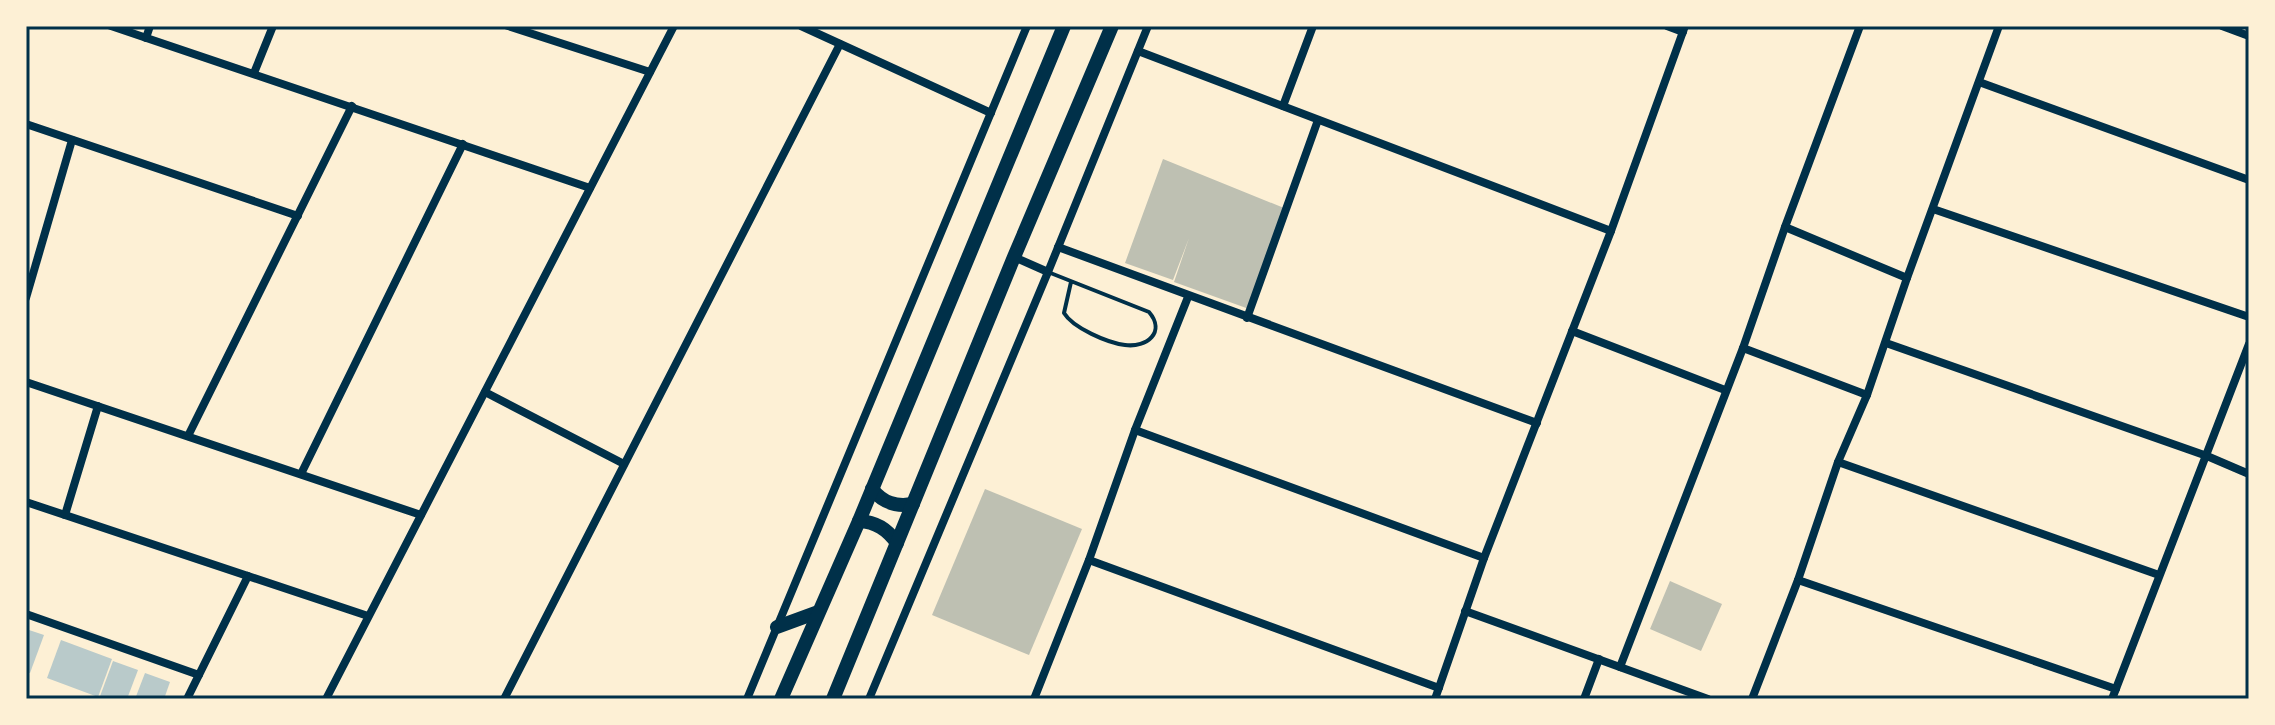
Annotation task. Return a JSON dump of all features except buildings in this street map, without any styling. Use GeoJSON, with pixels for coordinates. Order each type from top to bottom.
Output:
{"type":"FeatureCollection","features":[{"type":"Feature","properties":{"kind":"main road"},"geometry":{"type":"LineString","coordinates":[[781,699],[859,521],[1064,26]]}},
{"type":"Feature","properties":{"kind":"main road"},"geometry":{"type":"LineString","coordinates":[[833,699],[1112,26]]}},
{"type":"Feature","properties":{"kind":"main road"},"geometry":{"type":"LineString","coordinates":[[872,489],[890,504],[913,504]]}},
{"type":"Feature","properties":{"kind":"main road"},"geometry":{"type":"LineString","coordinates":[[859,521],[869,521],[885,529],[897,543]]}},
{"type":"Feature","properties":{"kind":"main road"},"geometry":{"type":"LineString","coordinates":[[777,627],[818,612]]}},
{"type":"Feature","properties":{"kind":"street"},"geometry":{"type":"LineString","coordinates":[[111,26],[590,188]]}},
{"type":"Feature","properties":{"kind":"street"},"geometry":{"type":"LineString","coordinates":[[146,38],[150,26]]}},
{"type":"Feature","properties":{"kind":"street"},"geometry":{"type":"LineString","coordinates":[[254,73],[273,26]]}},
{"type":"Feature","properties":{"kind":"street"},"geometry":{"type":"LineString","coordinates":[[508,26],[532,30],[650,72]]}},
{"type":"Feature","properties":{"kind":"street"},"geometry":{"type":"LineString","coordinates":[[326,699],[674,26]]}},
{"type":"Feature","properties":{"kind":"street"},"geometry":{"type":"LineString","coordinates":[[801,26],[991,113]]}},
{"type":"Feature","properties":{"kind":"street"},"geometry":{"type":"LineString","coordinates":[[747,699],[1027,26]]}},
{"type":"Feature","properties":{"kind":"street"},"geometry":{"type":"LineString","coordinates":[[869,699],[1148,26]]}},
{"type":"Feature","properties":{"kind":"street"},"geometry":{"type":"LineString","coordinates":[[1283,106],[1313,26]]}},
{"type":"Feature","properties":{"kind":"street"},"geometry":{"type":"LineString","coordinates":[[1435,699],[1484,558],[1611,231],[1684,29],[1667,26]]}},
{"type":"Feature","properties":{"kind":"street"},"geometry":{"type":"LineString","coordinates":[[1620,667],[1743,348],[1860,26]]}},
{"type":"Feature","properties":{"kind":"street"},"geometry":{"type":"LineString","coordinates":[[1752,699],[1798,580],[1838,462],[1867,395],[1999,26]]}},
{"type":"Feature","properties":{"kind":"street"},"geometry":{"type":"LineString","coordinates":[[2222,26],[2249,36]]}},
{"type":"Feature","properties":{"kind":"street"},"geometry":{"type":"LineString","coordinates":[[504,699],[840,44]]}},
{"type":"Feature","properties":{"kind":"street"},"geometry":{"type":"LineString","coordinates":[[1138,51],[1611,231]]}},
{"type":"Feature","properties":{"kind":"street"},"geometry":{"type":"LineString","coordinates":[[1979,82],[2249,180]]}},
{"type":"Feature","properties":{"kind":"street"},"geometry":{"type":"LineString","coordinates":[[188,436],[352,106]]}},
{"type":"Feature","properties":{"kind":"street"},"geometry":{"type":"LineString","coordinates":[[1247,318],[1318,120]]}},
{"type":"Feature","properties":{"kind":"street"},"geometry":{"type":"LineString","coordinates":[[26,124],[298,216]]}},
{"type":"Feature","properties":{"kind":"street"},"geometry":{"type":"LineString","coordinates":[[26,298],[72,140]]}},
{"type":"Feature","properties":{"kind":"street"},"geometry":{"type":"LineString","coordinates":[[301,474],[463,144]]}},
{"type":"Feature","properties":{"kind":"street"},"geometry":{"type":"LineString","coordinates":[[1933,209],[2249,317]]}},
{"type":"Feature","properties":{"kind":"street"},"geometry":{"type":"LineString","coordinates":[[1785,227],[1907,278]]}},
{"type":"Feature","properties":{"kind":"street"},"geometry":{"type":"LineString","coordinates":[[1058,247],[1537,423]]}},
{"type":"Feature","properties":{"kind":"street"},"geometry":{"type":"LineString","coordinates":[[1014,257],[1048,272]]}},
{"type":"Feature","properties":{"kind":"street"},"geometry":{"type":"LineString","coordinates":[[1037,698],[1135,430],[1188,297]]}},
{"type":"Feature","properties":{"kind":"street"},"geometry":{"type":"LineString","coordinates":[[1572,331],[1725,390]]}},
{"type":"Feature","properties":{"kind":"street"},"geometry":{"type":"LineString","coordinates":[[1886,343],[2207,456],[2249,474]]}},
{"type":"Feature","properties":{"kind":"street"},"geometry":{"type":"LineString","coordinates":[[2112,699],[2249,344]]}},
{"type":"Feature","properties":{"kind":"street"},"geometry":{"type":"LineString","coordinates":[[1743,348],[1867,395]]}},
{"type":"Feature","properties":{"kind":"street"},"geometry":{"type":"LineString","coordinates":[[26,382],[421,515]]}},
{"type":"Feature","properties":{"kind":"street"},"geometry":{"type":"LineString","coordinates":[[485,392],[624,464]]}},
{"type":"Feature","properties":{"kind":"street"},"geometry":{"type":"LineString","coordinates":[[65,515],[98,406]]}},
{"type":"Feature","properties":{"kind":"street"},"geometry":{"type":"LineString","coordinates":[[1135,430],[1484,558]]}},
{"type":"Feature","properties":{"kind":"street"},"geometry":{"type":"LineString","coordinates":[[1838,462],[2159,575]]}},
{"type":"Feature","properties":{"kind":"street"},"geometry":{"type":"LineString","coordinates":[[26,502],[368,616]]}},
{"type":"Feature","properties":{"kind":"street"},"geometry":{"type":"LineString","coordinates":[[1089,560],[1439,688]]}},
{"type":"Feature","properties":{"kind":"street"},"geometry":{"type":"LineString","coordinates":[[187,699],[248,576]]}},
{"type":"Feature","properties":{"kind":"street"},"geometry":{"type":"LineString","coordinates":[[1798,580],[2116,689]]}},
{"type":"Feature","properties":{"kind":"street"},"geometry":{"type":"LineString","coordinates":[[1465,611],[1708,699]]}},
{"type":"Feature","properties":{"kind":"street"},"geometry":{"type":"LineString","coordinates":[[26,614],[199,675]]}},
{"type":"Feature","properties":{"kind":"street"},"geometry":{"type":"LineString","coordinates":[[1584,699],[1599,659]]}},
{"type":"Feature","properties":{"kind":"lane"},"geometry":{"type":"LineString","coordinates":[[1048,272],[1149,312],[1155,319],[1154,335],[1137,345],[1123,345],[1075,326],[1064,313],[1071,282]]}},
{"type":"Feature","properties":{"kind":"shaded area"},"geometry":{"type":"Polygon","coordinates":[[[26,629],[44,635],[30,673],[26,672],[26,629]]]}},
{"type":"Feature","properties":{"kind":"shaded area"},"geometry":{"type":"Polygon","coordinates":[[[61,640],[112,659],[98,697],[47,678],[61,640]]]}},
{"type":"Feature","properties":{"kind":"shaded area"},"geometry":{"type":"Polygon","coordinates":[[[113,661],[138,670],[127,699],[99,699],[113,661]]]}},
{"type":"Feature","properties":{"kind":"shaded area"},"geometry":{"type":"Polygon","coordinates":[[[145,673],[170,682],[164,699],[135,699],[145,673]]]}}]}
